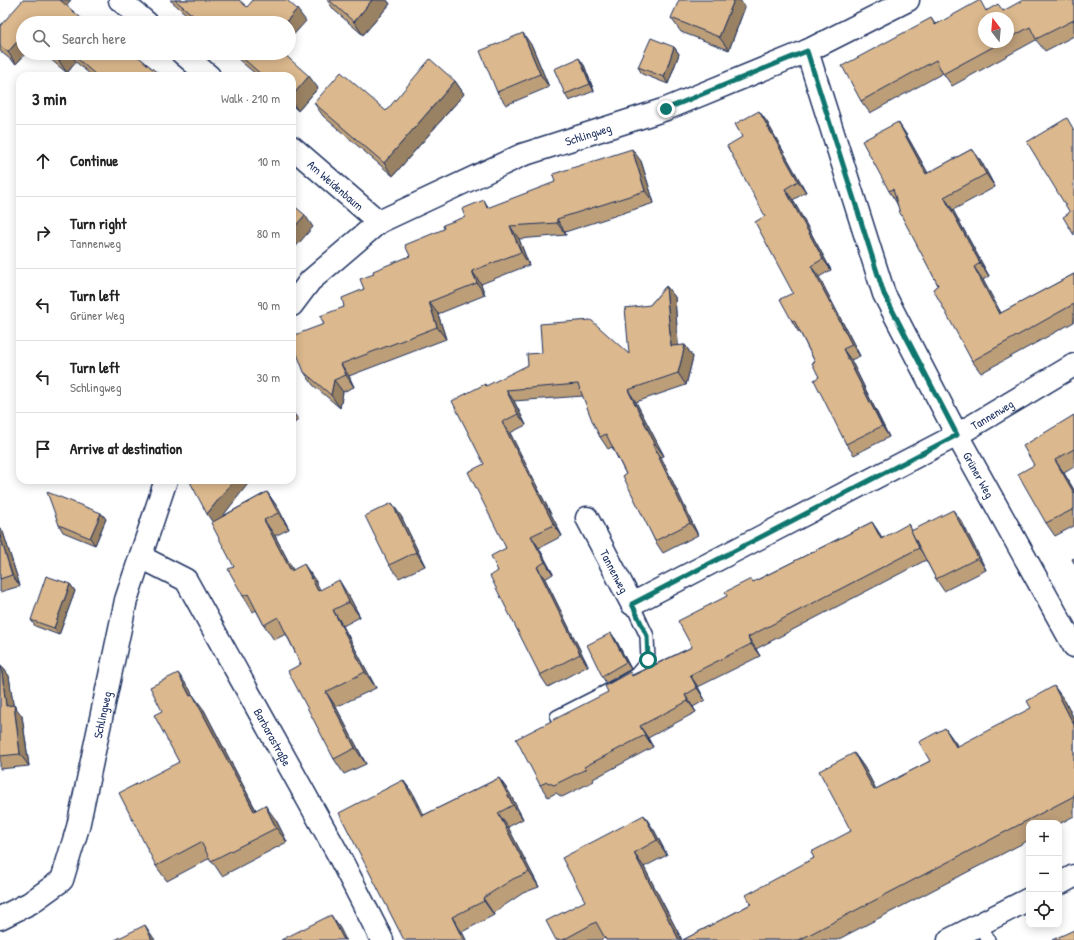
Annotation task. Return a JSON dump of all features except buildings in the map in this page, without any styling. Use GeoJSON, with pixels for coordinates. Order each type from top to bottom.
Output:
{"type":"FeatureCollection","features":[{"type":"Feature","properties":{"kind":"street"},"geometry":{"type":"LineString","coordinates":[[120,0],[139,16]]}},
{"type":"Feature","properties":{"kind":"street","name":"Schlingweg"},"geometry":{"type":"LineString","coordinates":[[296,300],[310,281],[379,222],[522,155],[666,109],[807,51],[908,0]]}},
{"type":"Feature","properties":{"kind":"street","name":"Grüner Weg"},"geometry":{"type":"LineString","coordinates":[[807,51],[884,294],[957,435],[1074,646]]}},
{"type":"Feature","properties":{"kind":"street"},"geometry":{"type":"LineString","coordinates":[[190,60],[204,72]]}},
{"type":"Feature","properties":{"kind":"street","name":"Am Weidenbaum"},"geometry":{"type":"LineString","coordinates":[[296,150],[379,222]]}},
{"type":"Feature","properties":{"kind":"street","name":"Tannenweg"},"geometry":{"type":"LineString","coordinates":[[587,518],[632,604],[957,435],[1074,365]]}},
{"type":"Feature","properties":{"kind":"street","name":"Schlingweg"},"geometry":{"type":"LineString","coordinates":[[0,918],[30,903],[62,880],[78,827],[126,600],[165,484]]}},
{"type":"Feature","properties":{"kind":"street","name":"Barbarastraße"},"geometry":{"type":"LineString","coordinates":[[140,557],[186,580],[338,854],[382,940]]}},
{"type":"Feature","properties":{"kind":"street"},"geometry":{"type":"LineString","coordinates":[[1062,882],[1074,876]]}},
{"type":"Feature","properties":{"kind":"street"},"geometry":{"type":"LineString","coordinates":[[949,940],[984,932],[1026,901]]}},
{"type":"Feature","properties":{"kind":"lane"},"geometry":{"type":"LineString","coordinates":[[557,717],[616,687],[636,675],[648,660],[647,636],[632,604]]}},
{"type":"Feature","properties":{"kind":"route"},"geometry":{"type":"LineString","coordinates":[[648,660],[647,636],[632,604],[957,435],[884,294],[807,51],[666,109]]}}]}
